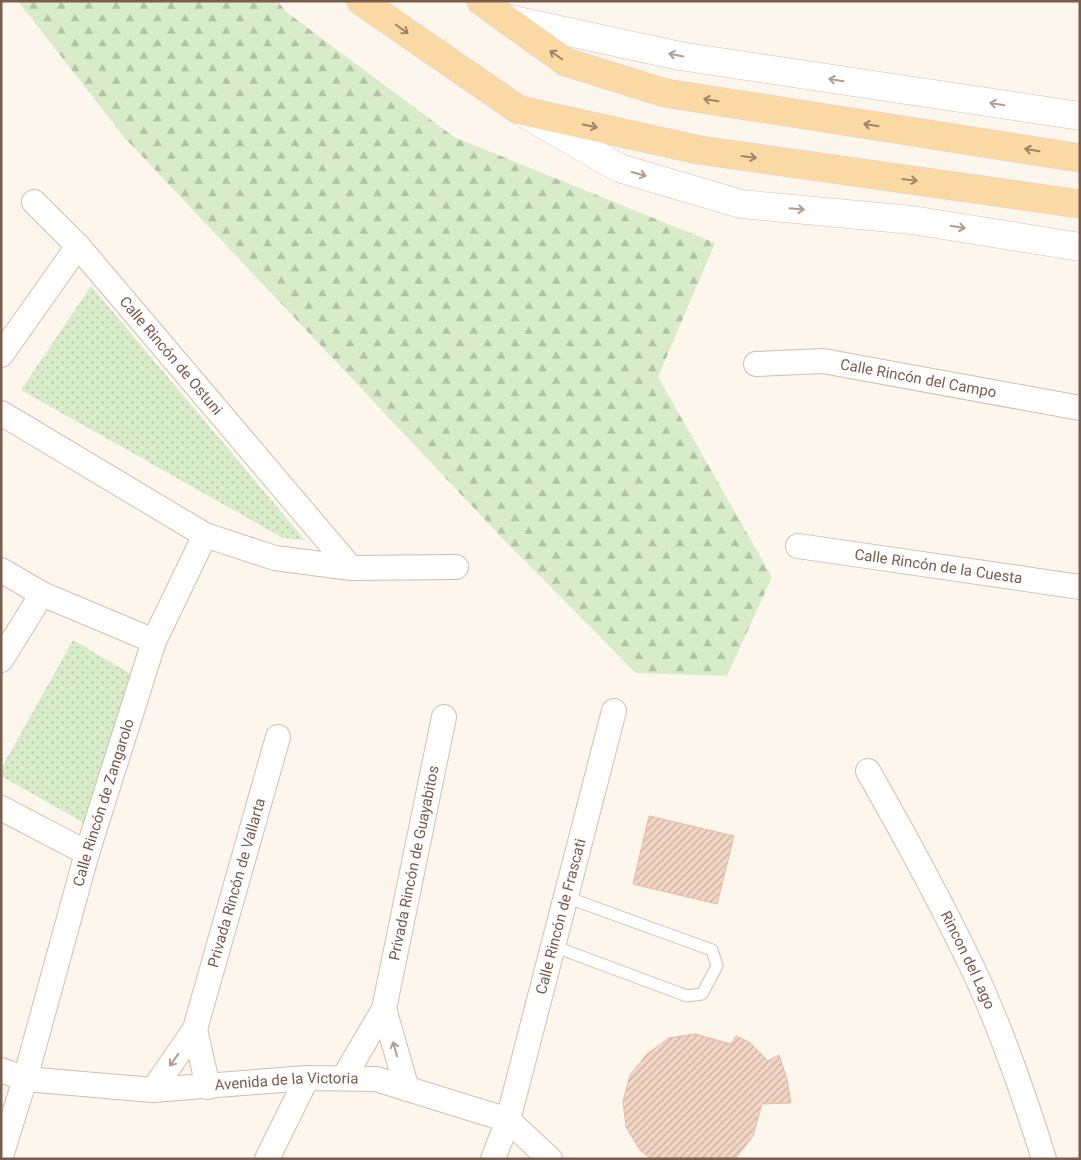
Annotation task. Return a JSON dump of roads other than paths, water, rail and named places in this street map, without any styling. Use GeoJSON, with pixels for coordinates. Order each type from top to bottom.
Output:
{"type":"FeatureCollection","features":[{"type":"Feature","properties":{"kind":"main road"},"geometry":{"type":"LineString","coordinates":[[362,1],[519,110],[699,150],[1080,204]]}},
{"type":"Feature","properties":{"kind":"main road"},"geometry":{"type":"LineString","coordinates":[[481,1],[566,62],[665,93],[1080,158]]}},
{"type":"Feature","properties":{"kind":"street"},"geometry":{"type":"LineString","coordinates":[[504,18],[680,56],[1080,116]]}},
{"type":"Feature","properties":{"kind":"street"},"geometry":{"type":"LineString","coordinates":[[519,110],[619,168],[741,204],[912,220],[1080,247]]}},
{"type":"Feature","properties":{"kind":"street","name":"Calle Rincón de Ostuni"},"geometry":{"type":"LineString","coordinates":[[34,202],[78,246],[351,568]]}},
{"type":"Feature","properties":{"kind":"street"},"geometry":{"type":"LineString","coordinates":[[1,355],[78,246]]}},
{"type":"Feature","properties":{"kind":"street","name":"Calle Rincón del Campo"},"geometry":{"type":"LineString","coordinates":[[756,364],[823,361],[1080,408]]}},
{"type":"Feature","properties":{"kind":"street"},"geometry":{"type":"LineString","coordinates":[[1,413],[205,535],[275,558],[351,568],[456,567]]}},
{"type":"Feature","properties":{"kind":"street","name":"Calle Rincón de Zangarolo"},"geometry":{"type":"LineString","coordinates":[[1,1156],[25,1079],[87,854],[154,641],[205,535]]}},
{"type":"Feature","properties":{"kind":"street","name":"Calle Rincón de la Cuesta"},"geometry":{"type":"LineString","coordinates":[[798,546],[1080,587]]}},
{"type":"Feature","properties":{"kind":"street"},"geometry":{"type":"LineString","coordinates":[[1,570],[42,594],[154,641]]}},
{"type":"Feature","properties":{"kind":"street"},"geometry":{"type":"LineString","coordinates":[[1,660],[42,594]]}},
{"type":"Feature","properties":{"kind":"street","name":"Calle Rincón de Frascati"},"geometry":{"type":"LineString","coordinates":[[493,1159],[508,1120],[614,711]]}},
{"type":"Feature","properties":{"kind":"street","name":"Privada Rincón de Guayabitos"},"geometry":{"type":"LineString","coordinates":[[344,1077],[384,1009],[444,717]]}},
{"type":"Feature","properties":{"kind":"street","name":"Privada Rincón de Vallarta"},"geometry":{"type":"LineString","coordinates":[[153,1090],[195,1030],[278,737]]}},
{"type":"Feature","properties":{"kind":"street","name":"Rincon del Lago"},"geometry":{"type":"LineString","coordinates":[[868,771],[922,867],[974,971],[1020,1081],[1044,1159]]}},
{"type":"Feature","properties":{"kind":"street"},"geometry":{"type":"LineString","coordinates":[[1,808],[87,854]]}},
{"type":"Feature","properties":{"kind":"street","name":"Privada Rincón de Guayabitos"},"geometry":{"type":"LineString","coordinates":[[384,1009],[407,1089]]}},
{"type":"Feature","properties":{"kind":"street","name":"Privada Rincón de Vallarta"},"geometry":{"type":"LineString","coordinates":[[195,1030],[208,1087]]}},
{"type":"Feature","properties":{"kind":"street","name":"Avenida de la Victoria"},"geometry":{"type":"LineString","coordinates":[[1,1070],[25,1079],[153,1090],[306,1078],[344,1077],[376,1079],[508,1120],[550,1159]]}},
{"type":"Feature","properties":{"kind":"street"},"geometry":{"type":"LineString","coordinates":[[267,1159],[306,1078]]}},
{"type":"Feature","properties":{"kind":"lane"},"geometry":{"type":"LineString","coordinates":[[553,946],[687,996],[702,994],[717,966],[712,950],[566,897]]}}]}
